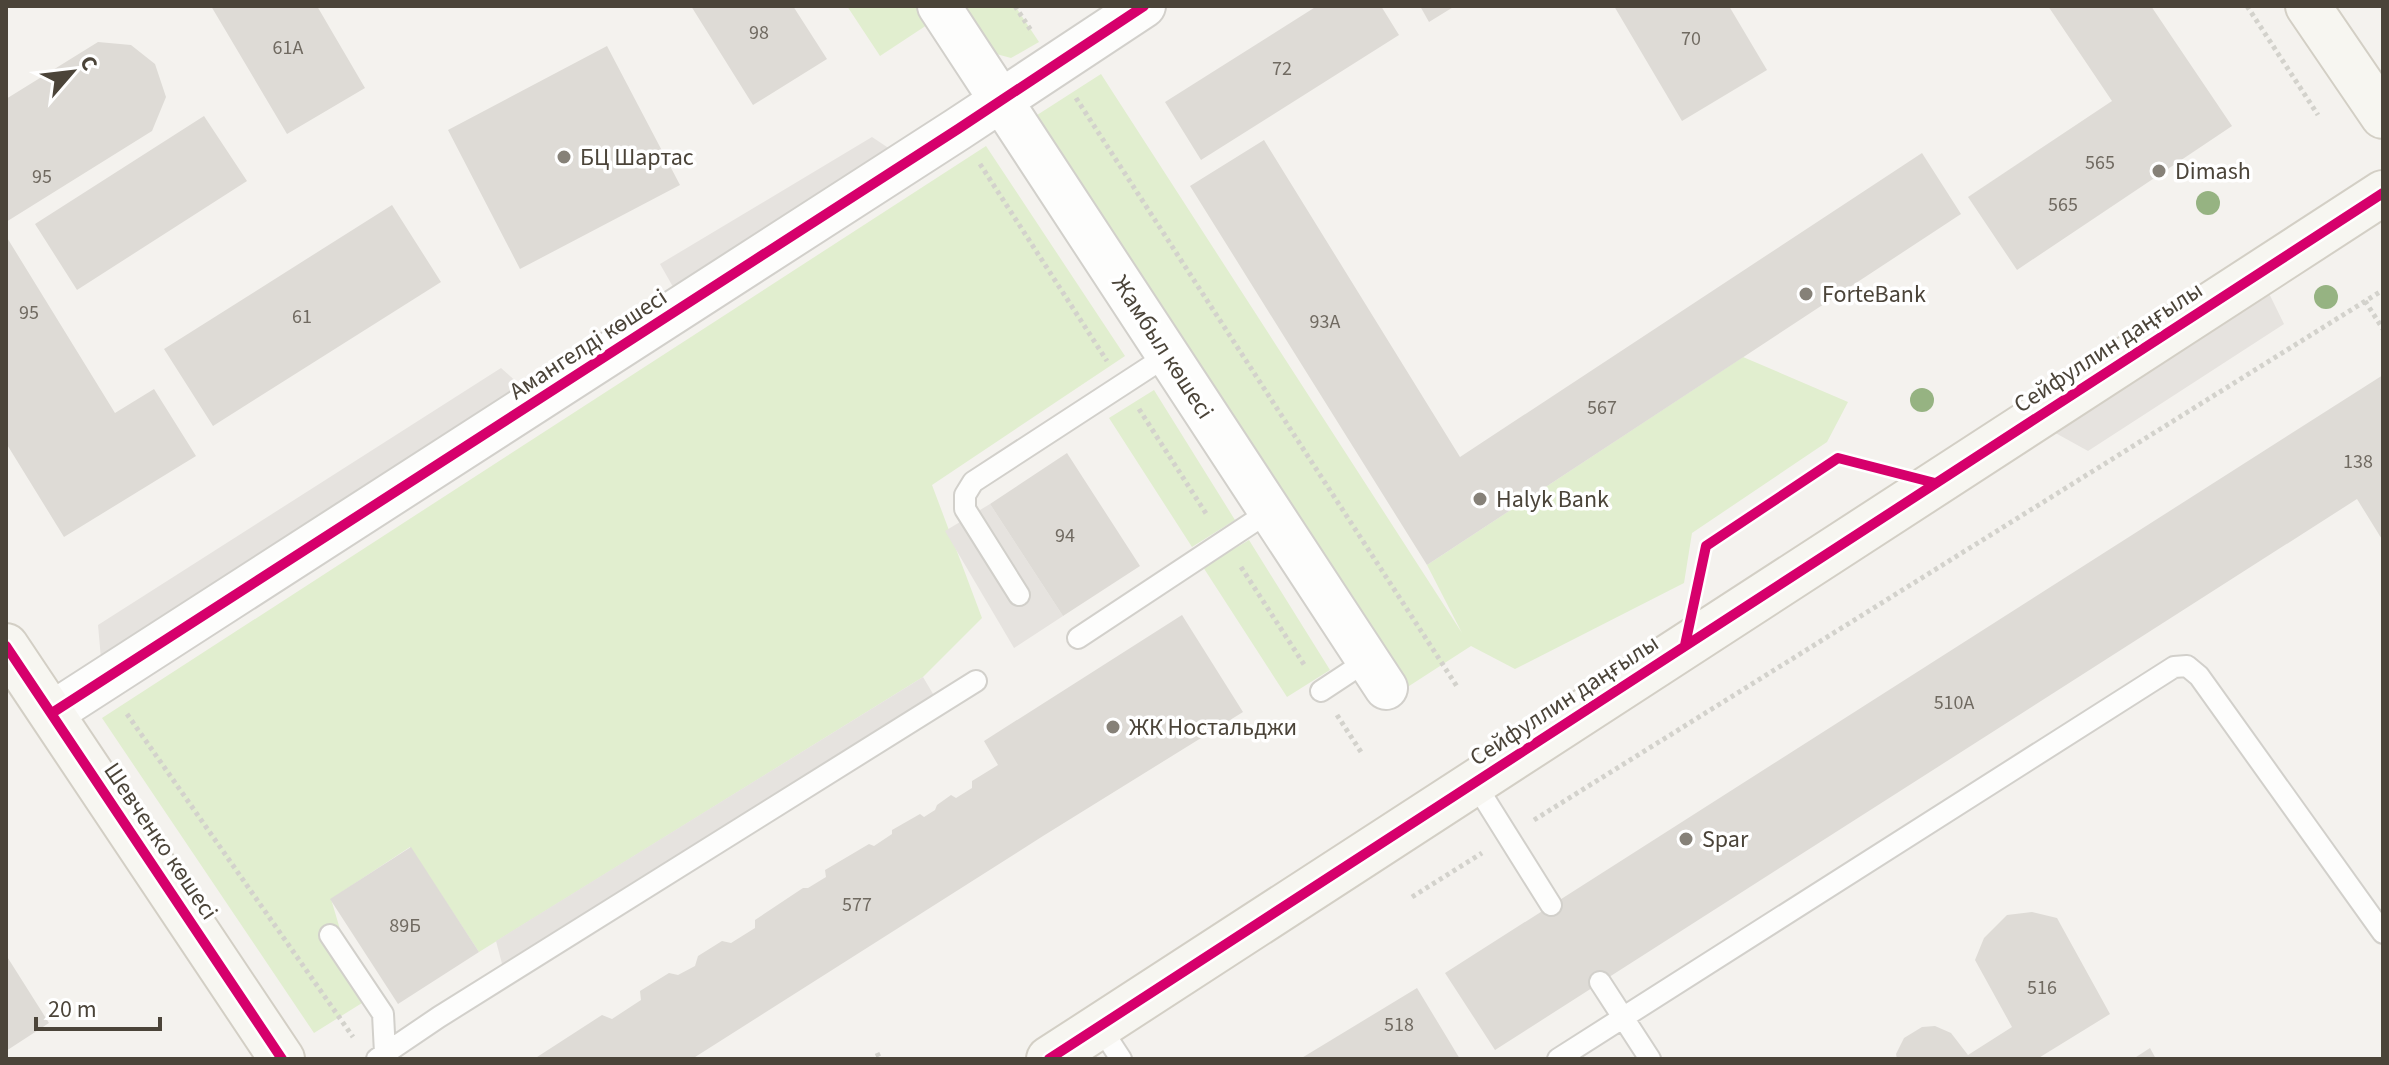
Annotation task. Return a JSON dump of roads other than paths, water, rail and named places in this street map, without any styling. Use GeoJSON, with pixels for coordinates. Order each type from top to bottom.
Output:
{"type":"FeatureCollection","features":[{"type":"Feature","properties":{"kind":"main road"},"geometry":{"type":"LineString","coordinates":[[2308,6],[2383,116]]}},
{"type":"Feature","properties":{"kind":"main road","name":"Сейфуллин даңғылы"},"geometry":{"type":"LineString","coordinates":[[1049,1059],[1110,1043],[1474,782],[2383,193]]}},
{"type":"Feature","properties":{"kind":"main road","name":"Шевченко көшесі"},"geometry":{"type":"LineString","coordinates":[[6,646],[282,1059]]}},
{"type":"Feature","properties":{"kind":"street","name":"Жамбыл көшесі"},"geometry":{"type":"LineString","coordinates":[[939,6],[1377,674]]}},
{"type":"Feature","properties":{"kind":"street","name":"Амангелді көшесі"},"geometry":{"type":"LineString","coordinates":[[52,713],[1002,101],[1144,6]]}},
{"type":"Feature","properties":{"kind":"lane"},"geometry":{"type":"LineString","coordinates":[[1019,595],[965,509],[965,495],[973,482],[1168,355]]}},
{"type":"Feature","properties":{"kind":"lane"},"geometry":{"type":"LineString","coordinates":[[1078,638],[1270,511]]}},
{"type":"Feature","properties":{"kind":"lane"},"geometry":{"type":"LineString","coordinates":[[1558,1059],[2174,667],[2187,666],[2199,676],[2383,933]]}},
{"type":"Feature","properties":{"kind":"lane"},"geometry":{"type":"LineString","coordinates":[[1321,691],[1377,674]]}},
{"type":"Feature","properties":{"kind":"lane"},"geometry":{"type":"LineString","coordinates":[[381,1056],[976,681]]}},
{"type":"Feature","properties":{"kind":"lane"},"geometry":{"type":"LineString","coordinates":[[1474,782],[1551,905]]}},
{"type":"Feature","properties":{"kind":"lane"},"geometry":{"type":"LineString","coordinates":[[330,935],[383,1014],[381,1056]]}},
{"type":"Feature","properties":{"kind":"lane"},"geometry":{"type":"LineString","coordinates":[[1600,982],[1650,1059]]}},
{"type":"Feature","properties":{"kind":"place","name":"БЦ Шартас"},"geometry":{"type":"Point","coordinates":[564,157]}},
{"type":"Feature","properties":{"kind":"place","name":"Dimash"},"geometry":{"type":"Point","coordinates":[2159,171]}},
{"type":"Feature","properties":{"kind":"place","name":"ForteBank"},"geometry":{"type":"Point","coordinates":[1806,294]}},
{"type":"Feature","properties":{"kind":"place","name":"Halyk Bank"},"geometry":{"type":"Point","coordinates":[1480,499]}},
{"type":"Feature","properties":{"kind":"place","name":"ЖК Ностальджи"},"geometry":{"type":"Point","coordinates":[1113,727]}},
{"type":"Feature","properties":{"kind":"place","name":"Spar"},"geometry":{"type":"Point","coordinates":[1686,839]}}]}
